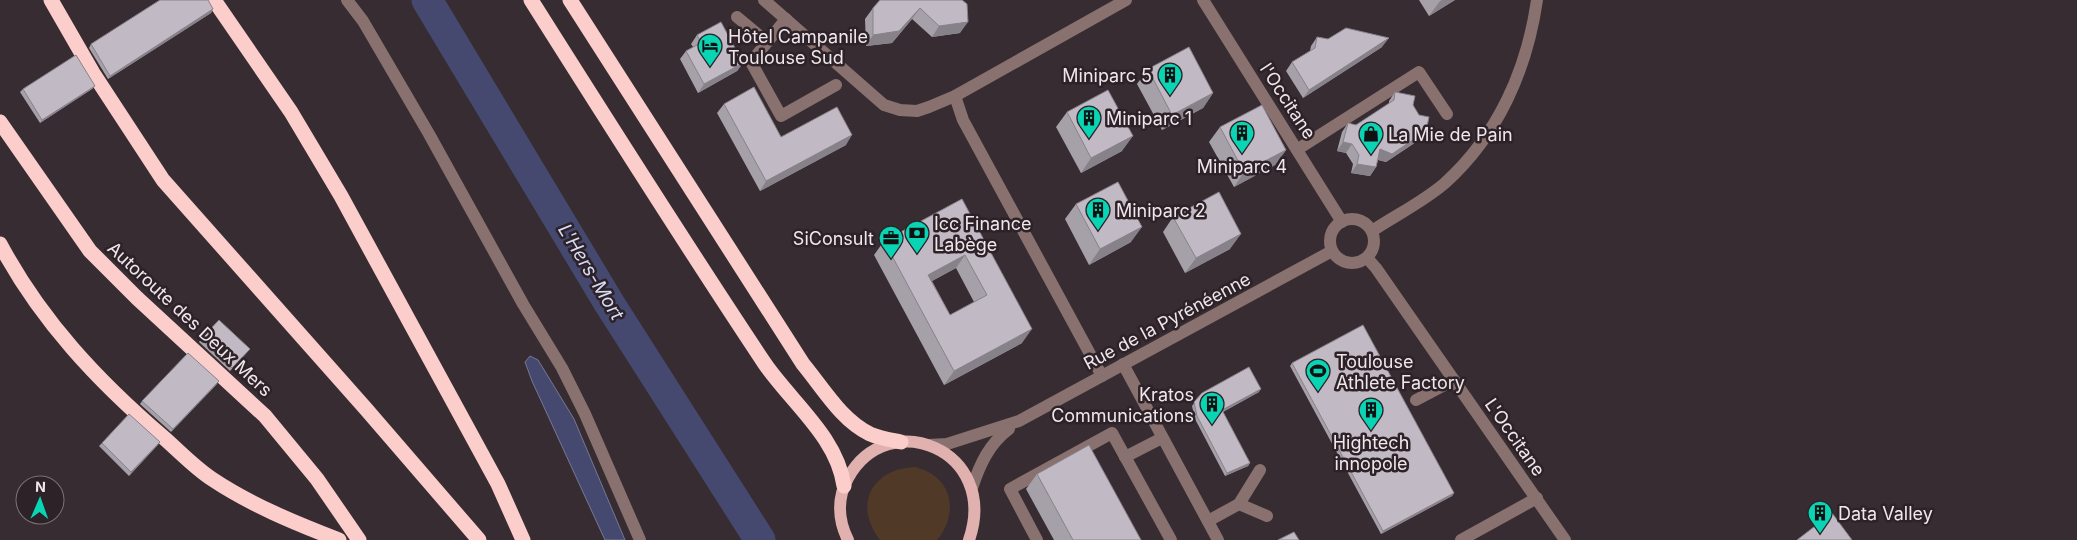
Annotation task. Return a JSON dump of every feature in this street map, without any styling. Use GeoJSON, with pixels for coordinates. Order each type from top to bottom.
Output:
{"type":"FeatureCollection","features":[{"type":"Feature","properties":{"kind":"highway"},"geometry":{"type":"LineString","coordinates":[[51,0],[93,73],[163,180],[366,409],[478,540]]}},
{"type":"Feature","properties":{"kind":"highway"},"geometry":{"type":"LineString","coordinates":[[214,0],[291,112],[341,196],[498,484],[523,540]]}},
{"type":"Feature","properties":{"kind":"highway"},"geometry":{"type":"LineString","coordinates":[[530,0],[766,365],[833,450],[841,468],[844,486]]}},
{"type":"Feature","properties":{"kind":"highway"},"geometry":{"type":"LineString","coordinates":[[570,0],[803,364],[844,415],[855,425],[872,435],[901,442]]}},
{"type":"Feature","properties":{"kind":"highway","name":"Autoroute des Deux Mers"},"geometry":{"type":"LineString","coordinates":[[0,122],[90,251],[150,311],[265,416],[317,479],[359,540]]}},
{"type":"Feature","properties":{"kind":"highway"},"geometry":{"type":"LineString","coordinates":[[0,244],[19,280],[50,324],[92,372],[152,428],[211,479],[286,520],[339,540]]}},
{"type":"Feature","properties":{"kind":"main road"},"geometry":{"type":"LineString","coordinates":[[848,540],[842,528],[840,507],[844,486],[853,469],[866,456],[882,447],[901,442],[928,445],[952,459],[962,469],[972,488],[976,505],[974,524],[969,540]]}},
{"type":"Feature","properties":{"kind":"street"},"geometry":{"type":"LineString","coordinates":[[348,0],[363,21],[523,304],[562,368],[585,414],[640,540]]}},
{"type":"Feature","properties":{"kind":"street"},"geometry":{"type":"LineString","coordinates":[[764,0],[884,105],[900,110],[917,111],[954,96],[1126,0]]}},
{"type":"Feature","properties":{"kind":"street","name":"l'Occitane"},"geometry":{"type":"LineString","coordinates":[[1203,0],[1342,222]]}},
{"type":"Feature","properties":{"kind":"street"},"geometry":{"type":"LineString","coordinates":[[1372,231],[1444,184],[1482,142],[1498,118],[1525,58],[1537,0]]}},
{"type":"Feature","properties":{"kind":"street"},"geometry":{"type":"LineString","coordinates":[[737,17],[767,42]]}},
{"type":"Feature","properties":{"kind":"street"},"geometry":{"type":"LineString","coordinates":[[786,19],[751,62],[781,116],[836,85]]}},
{"type":"Feature","properties":{"kind":"street"},"geometry":{"type":"LineString","coordinates":[[1298,149],[1419,72],[1447,114]]}},
{"type":"Feature","properties":{"kind":"street"},"geometry":{"type":"LineString","coordinates":[[954,96],[963,120],[1102,376]]}},
{"type":"Feature","properties":{"kind":"street"},"geometry":{"type":"LineString","coordinates":[[1355,219],[1362,221],[1372,231],[1374,245],[1367,258],[1354,263],[1348,263],[1341,261],[1332,251],[1330,244],[1332,231],[1342,222],[1355,219]]}},
{"type":"Feature","properties":{"kind":"street","name":"Rue de la Pyrénéenne"},"geometry":{"type":"LineString","coordinates":[[928,445],[947,444],[1019,421],[1332,251]]}},
{"type":"Feature","properties":{"kind":"street","name":"L'Occitane"},"geometry":{"type":"LineString","coordinates":[[1367,258],[1376,268],[1565,540]]}},
{"type":"Feature","properties":{"kind":"street"},"geometry":{"type":"LineString","coordinates":[[1123,364],[1218,540]]}},
{"type":"Feature","properties":{"kind":"street"},"geometry":{"type":"LineString","coordinates":[[1416,400],[1454,380]]}},
{"type":"Feature","properties":{"kind":"street","name":"Rue de la Pyrénéenne"},"geometry":{"type":"LineString","coordinates":[[972,488],[983,458],[992,444],[1019,421]]}},
{"type":"Feature","properties":{"kind":"street"},"geometry":{"type":"LineString","coordinates":[[1037,540],[1010,489],[1112,433],[1171,540]]}},
{"type":"Feature","properties":{"kind":"street"},"geometry":{"type":"LineString","coordinates":[[1125,457],[1162,438]]}},
{"type":"Feature","properties":{"kind":"street"},"geometry":{"type":"LineString","coordinates":[[1208,521],[1239,504],[1260,470]]}},
{"type":"Feature","properties":{"kind":"street"},"geometry":{"type":"LineString","coordinates":[[1461,540],[1536,498]]}},
{"type":"Feature","properties":{"kind":"street"},"geometry":{"type":"LineString","coordinates":[[1239,504],[1267,516]]}},
{"type":"Feature","properties":{"kind":"shaded area"},"geometry":{"type":"Polygon","coordinates":[[[915,467],[937,478],[949,496],[950,507],[944,529],[937,540],[880,540],[872,527],[868,514],[868,502],[871,491],[877,482],[887,474],[900,469],[915,467]]]}},
{"type":"Feature","properties":{"kind":"water"},"geometry":{"type":"Polygon","coordinates":[[[530,356],[538,360],[574,419],[625,540],[605,540],[532,381],[525,362],[530,356]]]}},
{"type":"Feature","properties":{"kind":"building"},"geometry":{"type":"Polygon","coordinates":[[[160,0],[208,0],[213,9],[110,76],[91,44],[160,0]]]}},
{"type":"Feature","properties":{"kind":"building"},"geometry":{"type":"Polygon","coordinates":[[[880,0],[962,0],[967,4],[968,22],[939,26],[920,8],[899,31],[873,35],[873,8],[880,0]]]}},
{"type":"Feature","properties":{"kind":"building","name":"Hôtel Campanile Toulouse Sud"},"geometry":{"type":"Polygon","coordinates":[[[721,22],[743,63],[704,84],[686,51],[701,43],[697,35],[721,22]]]}},
{"type":"Feature","properties":{"kind":"building"},"geometry":{"type":"Polygon","coordinates":[[[1346,28],[1389,38],[1309,90],[1292,62],[1315,48],[1317,37],[1328,39],[1346,28]]]}},
{"type":"Feature","properties":{"kind":"building"},"geometry":{"type":"Polygon","coordinates":[[[1189,47],[1213,93],[1172,115],[1148,69],[1189,47]]]}},
{"type":"Feature","properties":{"kind":"building"},"geometry":{"type":"Polygon","coordinates":[[[76,55],[95,86],[42,120],[23,89],[76,55]]]}},
{"type":"Feature","properties":{"kind":"building"},"geometry":{"type":"Polygon","coordinates":[[[754,87],[781,137],[837,107],[852,135],[766,181],[724,104],[754,87]]]}},
{"type":"Feature","properties":{"kind":"building"},"geometry":{"type":"Polygon","coordinates":[[[1108,90],[1133,136],[1091,158],[1067,112],[1108,90]]]}},
{"type":"Feature","properties":{"kind":"building"},"geometry":{"type":"Polygon","coordinates":[[[1395,92],[1415,96],[1413,105],[1419,115],[1429,117],[1426,131],[1392,154],[1380,149],[1376,167],[1357,164],[1359,155],[1352,144],[1343,142],[1348,123],[1356,125],[1394,100],[1395,92]]]}},
{"type":"Feature","properties":{"kind":"building"},"geometry":{"type":"Polygon","coordinates":[[[1262,105],[1286,150],[1244,172],[1220,127],[1262,105]]]}},
{"type":"Feature","properties":{"kind":"building"},"geometry":{"type":"Polygon","coordinates":[[[1118,182],[1142,227],[1100,249],[1076,204],[1118,182]]]}},
{"type":"Feature","properties":{"kind":"building"},"geometry":{"type":"Polygon","coordinates":[[[1219,192],[1241,234],[1196,258],[1173,217],[1219,192]]]}},
{"type":"Feature","properties":{"kind":"building"},"geometry":{"type":"Polygon","coordinates":[[[962,199],[1032,329],[954,371],[884,241],[962,199]],[[965,255],[928,275],[950,315],[987,295],[965,255]]]}},
{"type":"Feature","properties":{"kind":"building"},"geometry":{"type":"Polygon","coordinates":[[[219,320],[250,349],[232,368],[201,339],[219,320]]]}},
{"type":"Feature","properties":{"kind":"building","name":"Hightech innopole"},"geometry":{"type":"Polygon","coordinates":[[[1363,325],[1454,493],[1383,531],[1292,363],[1363,325]]]}},
{"type":"Feature","properties":{"kind":"building"},"geometry":{"type":"Polygon","coordinates":[[[188,353],[219,381],[173,429],[142,401],[188,353]]]}},
{"type":"Feature","properties":{"kind":"building","name":"Kratos Communications"},"geometry":{"type":"Polygon","coordinates":[[[1249,367],[1261,389],[1222,410],[1250,463],[1227,473],[1197,416],[1194,402],[1202,393],[1249,367]]]}},
{"type":"Feature","properties":{"kind":"building"},"geometry":{"type":"Polygon","coordinates":[[[129,414],[160,442],[131,472],[102,443],[129,414]]]}},
{"type":"Feature","properties":{"kind":"building"},"geometry":{"type":"Polygon","coordinates":[[[1089,445],[1141,540],[1073,540],[1037,474],[1089,445]]]}},
{"type":"Feature","properties":{"kind":"building"},"geometry":{"type":"Polygon","coordinates":[[[1832,513],[1852,540],[1797,540],[1832,513]]]}},
{"type":"Feature","properties":{"kind":"building"},"geometry":{"type":"Polygon","coordinates":[[[1294,532],[1299,540],[1278,540],[1294,532]]]}},
{"type":"Feature","properties":{"kind":"waterway","name":"L'Hers-Mort"},"geometry":{"type":"LineString","coordinates":[[427,0],[609,303],[760,540]]}},
{"type":"Feature","properties":{"kind":"place","name":"Hôtel Campanile Toulouse Sud"},"geometry":{"type":"Point","coordinates":[710,67]}},
{"type":"Feature","properties":{"kind":"place","name":"Miniparc 5"},"geometry":{"type":"Point","coordinates":[1170,96]}},
{"type":"Feature","properties":{"kind":"place","name":"Miniparc 1"},"geometry":{"type":"Point","coordinates":[1089,139]}},
{"type":"Feature","properties":{"kind":"place","name":"Miniparc 4"},"geometry":{"type":"Point","coordinates":[1242,154]}},
{"type":"Feature","properties":{"kind":"place","name":"La Mie de Pain"},"geometry":{"type":"Point","coordinates":[1371,155]}},
{"type":"Feature","properties":{"kind":"place","name":"Miniparc 2"},"geometry":{"type":"Point","coordinates":[1098,231]}},
{"type":"Feature","properties":{"kind":"place","name":"Icc Finance Labège"},"geometry":{"type":"Point","coordinates":[917,254]}},
{"type":"Feature","properties":{"kind":"place","name":"SiConsult"},"geometry":{"type":"Point","coordinates":[891,259]}},
{"type":"Feature","properties":{"kind":"place","name":"Toulouse Athlete Factory"},"geometry":{"type":"Point","coordinates":[1318,392]}},
{"type":"Feature","properties":{"kind":"place","name":"Kratos Communications"},"geometry":{"type":"Point","coordinates":[1212,425]}},
{"type":"Feature","properties":{"kind":"place","name":"Hightech innopole"},"geometry":{"type":"Point","coordinates":[1371,431]}},
{"type":"Feature","properties":{"kind":"place","name":"Data Valley"},"geometry":{"type":"Point","coordinates":[1820,534]}}]}
